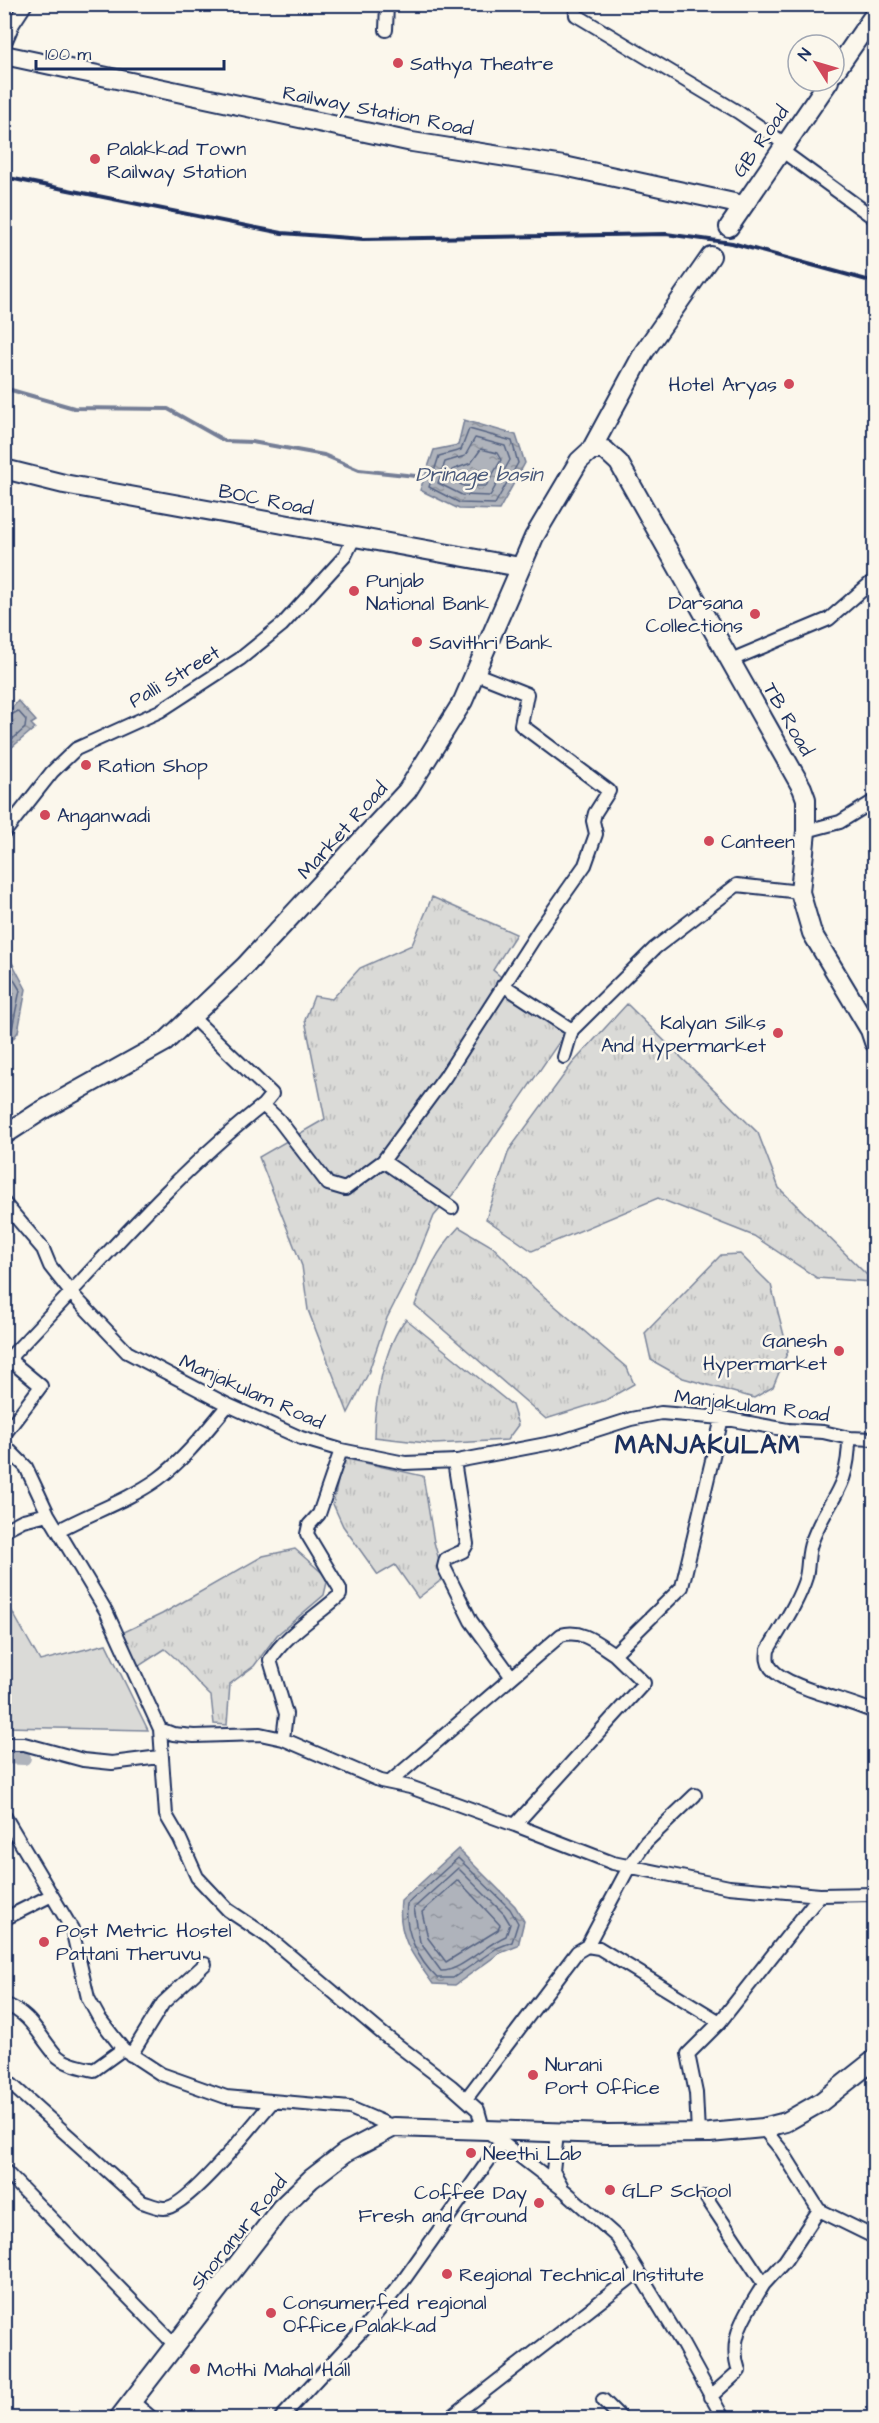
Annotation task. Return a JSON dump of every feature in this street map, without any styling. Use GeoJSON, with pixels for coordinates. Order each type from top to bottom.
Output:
{"type":"FeatureCollection","features":[{"type":"Feature","properties":{"kind":"main road"},"geometry":{"type":"LineString","coordinates":[[846,56],[874,15]]}},
{"type":"Feature","properties":{"kind":"main road","name":"Railway Station Road"},"geometry":{"type":"LineString","coordinates":[[4,55],[412,142],[564,166],[743,205]]}},
{"type":"Feature","properties":{"kind":"main road","name":"GB Road"},"geometry":{"type":"LineString","coordinates":[[729,227],[821,93]]}},
{"type":"Feature","properties":{"kind":"main road","name":"Market Road"},"geometry":{"type":"LineString","coordinates":[[4,1135],[41,1111],[165,1042],[193,1018],[307,901],[406,791],[463,701],[534,537],[579,461],[591,450],[644,352],[711,255]]}},
{"type":"Feature","properties":{"kind":"main road","name":"TB Road"},"geometry":{"type":"LineString","coordinates":[[591,450],[605,450],[619,463],[802,788],[806,799],[806,831],[800,892],[812,933],[873,1033]]}},
{"type":"Feature","properties":{"kind":"main road","name":"BOC Road"},"geometry":{"type":"LineString","coordinates":[[4,469],[64,484],[520,567]]}},
{"type":"Feature","properties":{"kind":"main road","name":"Shoranur Road"},"geometry":{"type":"LineString","coordinates":[[119,2418],[281,2208],[311,2179],[346,2152],[394,2127],[483,2128],[557,2133],[698,2133],[763,2128],[786,2122],[821,2102],[874,2060]]}},
{"type":"Feature","properties":{"kind":"street"},"geometry":{"type":"LineString","coordinates":[[4,45],[13,24],[26,4]]}},
{"type":"Feature","properties":{"kind":"street"},"geometry":{"type":"LineString","coordinates":[[386,30],[387,4]]}},
{"type":"Feature","properties":{"kind":"street"},"geometry":{"type":"LineString","coordinates":[[574,4],[576,15],[729,107],[874,218]]}},
{"type":"Feature","properties":{"kind":"street","name":"Palli Street"},"geometry":{"type":"LineString","coordinates":[[4,833],[51,772],[76,749],[160,711],[240,659],[282,625],[345,556],[354,538]]}},
{"type":"Feature","properties":{"kind":"street"},"geometry":{"type":"LineString","coordinates":[[731,660],[829,619],[874,580]]}},
{"type":"Feature","properties":{"kind":"street"},"geometry":{"type":"LineString","coordinates":[[263,1105],[279,1120],[328,1184],[345,1189],[383,1161],[445,1077],[585,866],[596,834],[593,821],[595,813],[609,791],[521,725],[527,694],[474,673]]}},
{"type":"Feature","properties":{"kind":"street"},"geometry":{"type":"LineString","coordinates":[[806,831],[840,822],[874,801]]}},
{"type":"Feature","properties":{"kind":"street"},"geometry":{"type":"LineString","coordinates":[[564,1057],[572,1030],[655,948],[737,885],[800,892]]}},
{"type":"Feature","properties":{"kind":"street"},"geometry":{"type":"LineString","coordinates":[[504,985],[572,1030]]}},
{"type":"Feature","properties":{"kind":"street"},"geometry":{"type":"LineString","coordinates":[[4,1435],[40,1391],[41,1386],[11,1361],[11,1357],[72,1294],[163,1193],[263,1105],[272,1094],[193,1018]]}},
{"type":"Feature","properties":{"kind":"street"},"geometry":{"type":"LineString","coordinates":[[383,1161],[452,1209]]}},
{"type":"Feature","properties":{"kind":"street","name":"Manjakulam Road"},"geometry":{"type":"LineString","coordinates":[[4,1203],[43,1249],[50,1266],[72,1294],[127,1352],[228,1405],[301,1438],[341,1450],[405,1463],[454,1461],[562,1441],[631,1419],[661,1413],[722,1418],[849,1438],[874,1438]]}},
{"type":"Feature","properties":{"kind":"street"},"geometry":{"type":"LineString","coordinates":[[59,1530],[114,1505],[159,1478],[205,1432],[228,1405]]}},
{"type":"Feature","properties":{"kind":"street"},"geometry":{"type":"LineString","coordinates":[[614,1654],[681,1587],[722,1418]]}},
{"type":"Feature","properties":{"kind":"street"},"geometry":{"type":"LineString","coordinates":[[849,1438],[845,1475],[840,1491],[813,1538],[803,1586],[768,1650],[767,1660],[772,1670],[811,1690],[874,1712]]}},
{"type":"Feature","properties":{"kind":"street"},"geometry":{"type":"LineString","coordinates":[[4,1444],[26,1467],[48,1514],[106,1611],[160,1729],[160,1757],[166,1815],[197,1877],[228,1910],[267,1936],[466,2099],[478,2110],[483,2128],[565,2191],[618,2237],[682,2345],[719,2417]]}},
{"type":"Feature","properties":{"kind":"street"},"geometry":{"type":"LineString","coordinates":[[283,1739],[286,1714],[270,1660],[278,1647],[340,1595],[340,1589],[307,1534],[309,1525],[320,1514],[341,1450]]}},
{"type":"Feature","properties":{"kind":"street"},"geometry":{"type":"LineString","coordinates":[[454,1461],[467,1544],[463,1551],[446,1559],[444,1567],[471,1621],[512,1676]]}},
{"type":"Feature","properties":{"kind":"street"},"geometry":{"type":"LineString","coordinates":[[4,1530],[23,1520],[48,1514]]}},
{"type":"Feature","properties":{"kind":"street"},"geometry":{"type":"LineString","coordinates":[[390,1782],[561,1635],[570,1632],[584,1634],[614,1654],[644,1683],[515,1825]]}},
{"type":"Feature","properties":{"kind":"street"},"geometry":{"type":"LineString","coordinates":[[160,1729],[173,1734],[194,1736],[260,1734],[283,1739],[390,1782],[629,1867],[729,1887],[820,1895],[874,1894]]}},
{"type":"Feature","properties":{"kind":"street"},"geometry":{"type":"LineString","coordinates":[[4,1744],[24,1744],[93,1761],[112,1763],[160,1757]]}},
{"type":"Feature","properties":{"kind":"street"},"geometry":{"type":"LineString","coordinates":[[466,2099],[577,1952],[587,1946],[629,1867],[646,1842],[694,1795]]}},
{"type":"Feature","properties":{"kind":"street"},"geometry":{"type":"LineString","coordinates":[[4,1815],[50,1896],[72,1929],[88,1998],[99,2018],[127,2052],[161,2074],[225,2097],[350,2108],[394,2127]]}},
{"type":"Feature","properties":{"kind":"street"},"geometry":{"type":"LineString","coordinates":[[698,2133],[696,2093],[688,2054],[720,2022],[820,1895]]}},
{"type":"Feature","properties":{"kind":"street"},"geometry":{"type":"LineString","coordinates":[[4,1919],[50,1896]]}},
{"type":"Feature","properties":{"kind":"street"},"geometry":{"type":"LineString","coordinates":[[587,1946],[599,1948],[720,2022]]}},
{"type":"Feature","properties":{"kind":"street"},"geometry":{"type":"LineString","coordinates":[[4,2004],[23,2012],[43,2034],[56,2055],[72,2065],[94,2070],[127,2052],[163,2003],[205,1964]]}},
{"type":"Feature","properties":{"kind":"street"},"geometry":{"type":"LineString","coordinates":[[4,2078],[142,2202],[165,2208],[182,2202],[228,2156],[272,2102]]}},
{"type":"Feature","properties":{"kind":"street"},"geometry":{"type":"LineString","coordinates":[[763,2128],[782,2151],[819,2210],[870,2235]]}},
{"type":"Feature","properties":{"kind":"street"},"geometry":{"type":"LineString","coordinates":[[557,2133],[553,2171],[565,2191]]}},
{"type":"Feature","properties":{"kind":"street"},"geometry":{"type":"LineString","coordinates":[[281,2418],[367,2325],[403,2281],[501,2143]]}},
{"type":"Feature","properties":{"kind":"street"},"geometry":{"type":"LineString","coordinates":[[4,2170],[176,2346]]}},
{"type":"Feature","properties":{"kind":"street"},"geometry":{"type":"LineString","coordinates":[[706,2197],[764,2284]]}},
{"type":"Feature","properties":{"kind":"street"},"geometry":{"type":"LineString","coordinates":[[710,2397],[739,2371],[735,2360],[738,2327],[764,2284],[785,2261],[819,2210]]}},
{"type":"Feature","properties":{"kind":"street"},"geometry":{"type":"LineString","coordinates":[[450,2418],[638,2272]]}},
{"type":"Feature","properties":{"kind":"street"},"geometry":{"type":"LineString","coordinates":[[603,2400],[621,2418]]}},
{"type":"Feature","properties":{"kind":"street"},"geometry":{"type":"LineString","coordinates":[[133,2402],[152,2418]]}},
{"type":"Feature","properties":{"kind":"green space"},"geometry":{"type":"Polygon","coordinates":[[[432,897],[516,934],[493,970],[566,1032],[461,1185],[434,1216],[415,1263],[387,1318],[368,1374],[348,1413],[308,1310],[302,1266],[259,1157],[325,1119],[305,1020],[314,996],[332,999],[360,968],[412,945],[432,897]]]}},
{"type":"Feature","properties":{"kind":"green space"},"geometry":{"type":"Polygon","coordinates":[[[627,1004],[758,1133],[779,1188],[874,1282],[817,1278],[754,1236],[658,1198],[532,1251],[486,1219],[509,1150],[572,1064],[627,1004]]]}},
{"type":"Feature","properties":{"kind":"green space"},"geometry":{"type":"Polygon","coordinates":[[[459,1227],[493,1247],[534,1288],[627,1368],[634,1384],[606,1400],[546,1419],[415,1305],[433,1263],[459,1227]]]}},
{"type":"Feature","properties":{"kind":"green space"},"geometry":{"type":"Polygon","coordinates":[[[740,1254],[771,1285],[788,1351],[773,1387],[754,1398],[683,1378],[651,1360],[645,1333],[721,1255],[740,1254]]]}},
{"type":"Feature","properties":{"kind":"green space"},"geometry":{"type":"Polygon","coordinates":[[[406,1319],[512,1405],[518,1425],[507,1440],[435,1444],[374,1437],[378,1392],[386,1359],[398,1330],[406,1319]]]}},
{"type":"Feature","properties":{"kind":"green space"},"geometry":{"type":"Polygon","coordinates":[[[343,1458],[423,1476],[434,1542],[444,1578],[418,1598],[395,1565],[378,1575],[343,1526],[333,1504],[343,1458]]]}},
{"type":"Feature","properties":{"kind":"green space"},"geometry":{"type":"Polygon","coordinates":[[[295,1549],[328,1578],[324,1595],[277,1635],[254,1666],[230,1684],[227,1725],[214,1724],[211,1696],[165,1649],[139,1666],[122,1633],[162,1614],[263,1556],[295,1549]]]}},
{"type":"Feature","properties":{"kind":"green space"},"geometry":{"type":"Polygon","coordinates":[[[4,1597],[40,1661],[106,1644],[148,1730],[5,1727],[4,1597]]]}},
{"type":"Feature","properties":{"kind":"water","name":"Drinage basin"},"geometry":{"type":"Polygon","coordinates":[[[464,420],[516,435],[525,463],[499,510],[459,509],[420,490],[434,450],[458,445],[464,420]]]}},
{"type":"Feature","properties":{"kind":"water"},"geometry":{"type":"Polygon","coordinates":[[[18,701],[36,721],[31,724],[35,728],[11,748],[5,740],[5,716],[18,701]]]}},
{"type":"Feature","properties":{"kind":"water"},"geometry":{"type":"Polygon","coordinates":[[[5,957],[9,957],[26,989],[18,1032],[5,1050],[5,957]]]}},
{"type":"Feature","properties":{"kind":"water"},"geometry":{"type":"Polygon","coordinates":[[[458,1849],[515,1906],[524,1921],[518,1946],[500,1953],[455,1985],[433,1984],[413,1955],[404,1936],[400,1914],[401,1901],[458,1849]]]}},
{"type":"Feature","properties":{"kind":"waterway"},"geometry":{"type":"LineString","coordinates":[[4,388],[74,408],[168,409],[225,441],[252,442],[324,455],[359,470],[425,477]]}},
{"type":"Feature","properties":{"kind":"waterway"},"geometry":{"type":"LineString","coordinates":[[4,1757],[24,1758]]}},
{"type":"Feature","properties":{"kind":"railway"},"geometry":{"type":"LineString","coordinates":[[4,177],[282,233],[363,239],[666,234],[732,243],[874,282]]}},
{"type":"Feature","properties":{"kind":"place","name":"Sathya Theatre"},"geometry":{"type":"Point","coordinates":[398,63]}},
{"type":"Feature","properties":{"kind":"place","name":"Palakkad Town Railway Station"},"geometry":{"type":"Point","coordinates":[95,159]}},
{"type":"Feature","properties":{"kind":"place","name":"Hotel Aryas"},"geometry":{"type":"Point","coordinates":[789,384]}},
{"type":"Feature","properties":{"kind":"place","name":"Punjab National Bank"},"geometry":{"type":"Point","coordinates":[354,591]}},
{"type":"Feature","properties":{"kind":"place","name":"Darsana Collections"},"geometry":{"type":"Point","coordinates":[755,614]}},
{"type":"Feature","properties":{"kind":"place","name":"Savithri Bank"},"geometry":{"type":"Point","coordinates":[417,642]}},
{"type":"Feature","properties":{"kind":"place","name":"Ration Shop"},"geometry":{"type":"Point","coordinates":[86,765]}},
{"type":"Feature","properties":{"kind":"place","name":"Anganwadi"},"geometry":{"type":"Point","coordinates":[45,815]}},
{"type":"Feature","properties":{"kind":"place","name":"Canteen"},"geometry":{"type":"Point","coordinates":[709,841]}},
{"type":"Feature","properties":{"kind":"place","name":"Kalyan Silks And Hypermarket"},"geometry":{"type":"Point","coordinates":[778,1033]}},
{"type":"Feature","properties":{"kind":"place","name":"Ganesh Hypermarket"},"geometry":{"type":"Point","coordinates":[839,1351]}},
{"type":"Feature","properties":{"kind":"place","name":"Post Metric Hostel Pattani Theruvu"},"geometry":{"type":"Point","coordinates":[44,1942]}},
{"type":"Feature","properties":{"kind":"place","name":"Nurani Port Office"},"geometry":{"type":"Point","coordinates":[533,2075]}},
{"type":"Feature","properties":{"kind":"place","name":"Neethi Lab"},"geometry":{"type":"Point","coordinates":[471,2153]}},
{"type":"Feature","properties":{"kind":"place","name":"GLP School"},"geometry":{"type":"Point","coordinates":[610,2190]}},
{"type":"Feature","properties":{"kind":"place","name":"Coffee Day Fresh and Ground"},"geometry":{"type":"Point","coordinates":[539,2203]}},
{"type":"Feature","properties":{"kind":"place","name":"Regional Technical Institute"},"geometry":{"type":"Point","coordinates":[447,2274]}},
{"type":"Feature","properties":{"kind":"place","name":"Consumerfed regional Office Palakkad"},"geometry":{"type":"Point","coordinates":[271,2313]}},
{"type":"Feature","properties":{"kind":"place","name":"Mothi Mahal Hall"},"geometry":{"type":"Point","coordinates":[195,2369]}},
{"type":"Feature","properties":{"kind":"district","name":"MANJAKULAM"},"geometry":{"type":"Point","coordinates":[708,1444]}}]}
